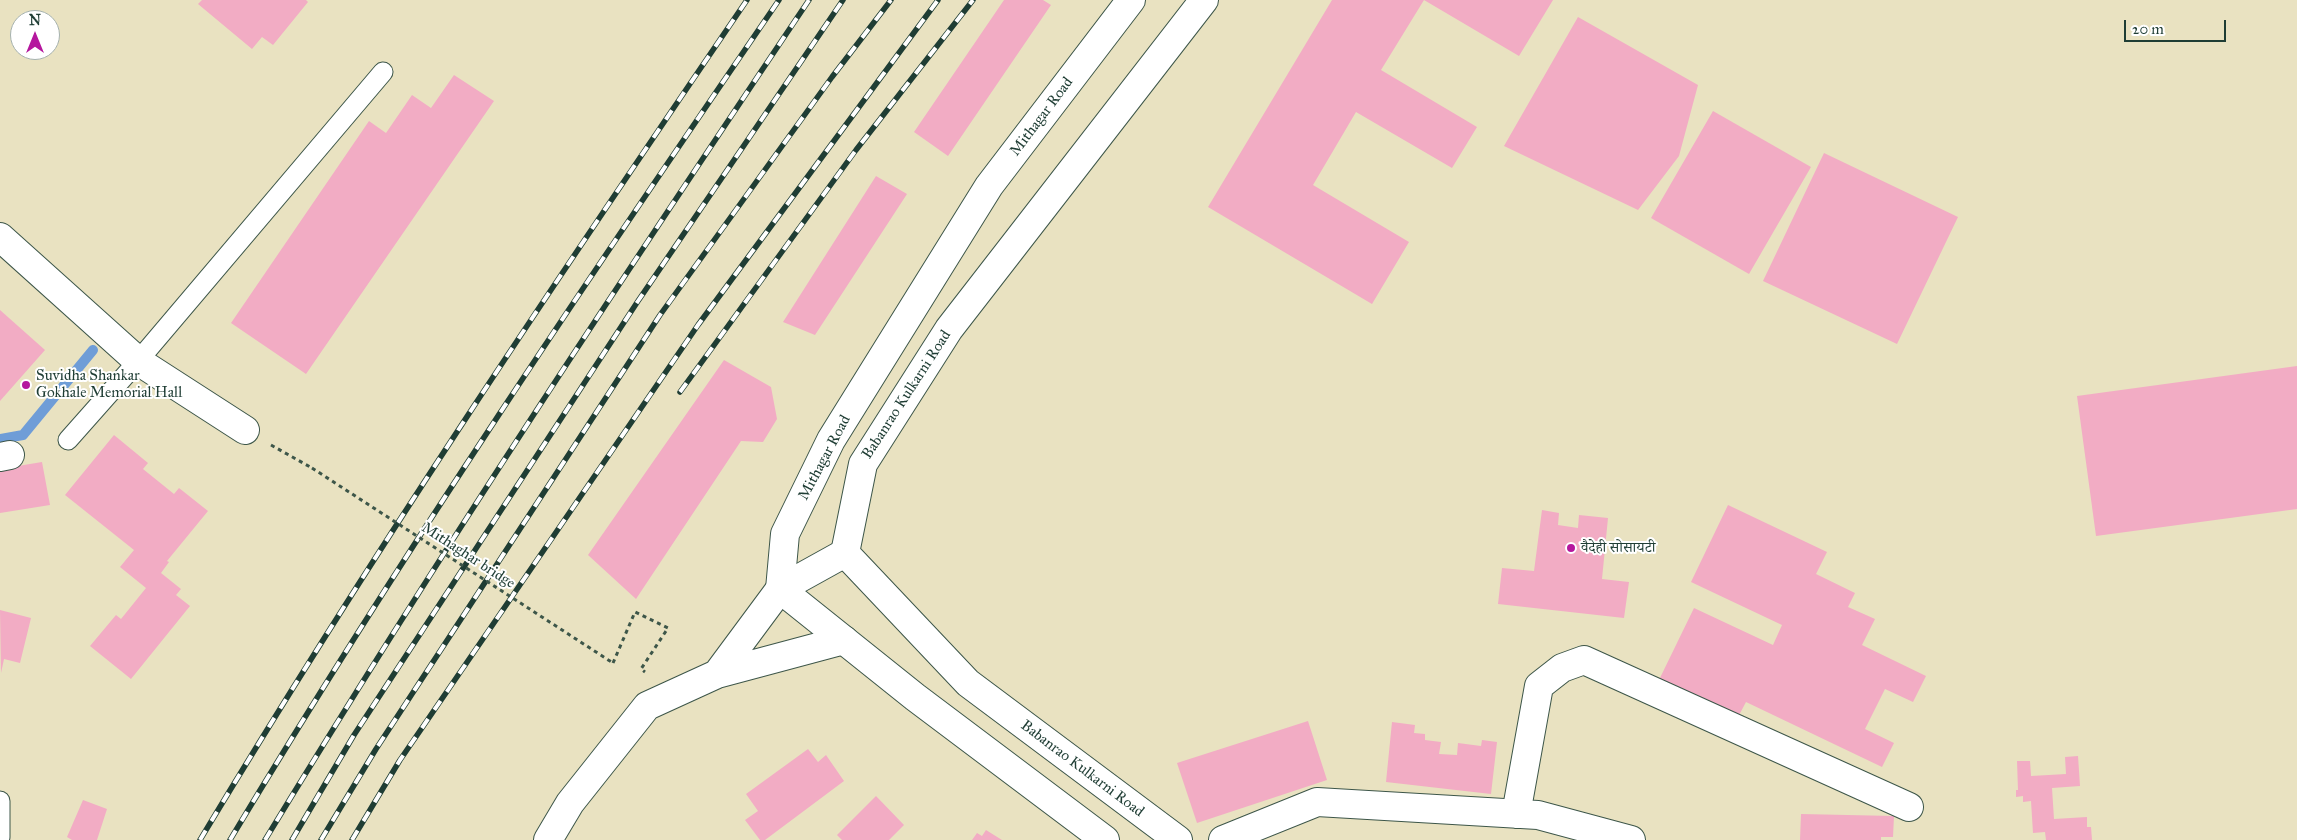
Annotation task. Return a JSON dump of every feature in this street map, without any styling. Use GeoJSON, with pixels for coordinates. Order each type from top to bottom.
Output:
{"type":"FeatureCollection","features":[{"type":"Feature","properties":{"kind":"street","name":"Mithagar Road"},"geometry":{"type":"LineString","coordinates":[[780,588],[785,534],[831,440],[989,186],[1131,0]]}},
{"type":"Feature","properties":{"kind":"street","name":"Babanrao Kulkarni Road"},"geometry":{"type":"LineString","coordinates":[[1178,840],[968,683],[845,553],[863,464],[944,338],[1204,0]]}},
{"type":"Feature","properties":{"kind":"street"},"geometry":{"type":"LineString","coordinates":[[0,237],[138,361],[245,430]]}},
{"type":"Feature","properties":{"kind":"street"},"geometry":{"type":"LineString","coordinates":[[717,674],[780,588],[845,553]]}},
{"type":"Feature","properties":{"kind":"street"},"geometry":{"type":"LineString","coordinates":[[780,588],[915,697],[1105,840]]}},
{"type":"Feature","properties":{"kind":"street"},"geometry":{"type":"LineString","coordinates":[[548,840],[570,803],[647,706],[717,674],[844,640]]}},
{"type":"Feature","properties":{"kind":"street"},"geometry":{"type":"LineString","coordinates":[[1516,814],[1539,686],[1562,668],[1584,660],[1909,807]]}},
{"type":"Feature","properties":{"kind":"street"},"geometry":{"type":"LineString","coordinates":[[1223,840],[1317,802],[1538,815],[1631,840]]}},
{"type":"Feature","properties":{"kind":"lane"},"geometry":{"type":"LineString","coordinates":[[68,440],[138,361],[383,72]]}},
{"type":"Feature","properties":{"kind":"lane"},"geometry":{"type":"LineString","coordinates":[[0,802],[0,838]]}},
{"type":"Feature","properties":{"kind":"path","name":"Mithaghar bridge"},"geometry":{"type":"LineString","coordinates":[[268,444],[312,468],[613,663],[635,612],[668,628],[641,669]]}},
{"type":"Feature","properties":{"kind":"building"},"geometry":{"type":"Polygon","coordinates":[[[202,0],[306,0],[308,2],[273,45],[262,37],[252,49],[198,4],[202,0]]]}},
{"type":"Feature","properties":{"kind":"building"},"geometry":{"type":"Polygon","coordinates":[[[1004,0],[1043,0],[1051,5],[948,156],[914,132],[1004,0]]]}},
{"type":"Feature","properties":{"kind":"building"},"geometry":{"type":"Polygon","coordinates":[[[1332,0],[1424,0],[1381,70],[1477,127],[1452,168],[1356,112],[1313,185],[1409,242],[1372,304],[1208,207],[1332,0]]]}},
{"type":"Feature","properties":{"kind":"building"},"geometry":{"type":"Polygon","coordinates":[[[1424,0],[1553,0],[1519,56],[1424,0]]]}},
{"type":"Feature","properties":{"kind":"building"},"geometry":{"type":"Polygon","coordinates":[[[1578,17],[1698,85],[1679,156],[1638,210],[1504,146],[1578,17]]]}},
{"type":"Feature","properties":{"kind":"building"},"geometry":{"type":"Polygon","coordinates":[[[454,75],[494,101],[306,374],[231,323],[369,121],[386,133],[412,95],[431,108],[454,75]]]}},
{"type":"Feature","properties":{"kind":"building"},"geometry":{"type":"Polygon","coordinates":[[[1713,111],[1811,167],[1749,274],[1651,218],[1713,111]]]}},
{"type":"Feature","properties":{"kind":"building"},"geometry":{"type":"Polygon","coordinates":[[[1824,153],[1958,217],[1897,344],[1763,281],[1824,153]]]}},
{"type":"Feature","properties":{"kind":"building"},"geometry":{"type":"Polygon","coordinates":[[[876,176],[907,194],[815,335],[783,322],[876,176]]]}},
{"type":"Feature","properties":{"kind":"building"},"geometry":{"type":"Polygon","coordinates":[[[0,310],[45,350],[0,401],[0,310]]]}},
{"type":"Feature","properties":{"kind":"building"},"geometry":{"type":"Polygon","coordinates":[[[724,360],[771,387],[777,419],[763,442],[741,441],[636,599],[588,555],[724,360]]]}},
{"type":"Feature","properties":{"kind":"building"},"geometry":{"type":"Polygon","coordinates":[[[2297,366],[2297,509],[2096,536],[2077,396],[2297,366]]]}},
{"type":"Feature","properties":{"kind":"building"},"geometry":{"type":"Polygon","coordinates":[[[114,435],[148,463],[143,469],[174,494],[179,488],[208,511],[167,561],[169,562],[161,573],[181,589],[176,595],[190,606],[131,679],[90,646],[116,615],[121,619],[146,588],[120,567],[134,550],[65,495],[114,435]]]}},
{"type":"Feature","properties":{"kind":"building"},"geometry":{"type":"Polygon","coordinates":[[[42,462],[50,505],[0,513],[0,469],[42,462]]]}},
{"type":"Feature","properties":{"kind":"building"},"geometry":{"type":"Polygon","coordinates":[[[1728,505],[1827,552],[1816,574],[1855,593],[1848,607],[1875,619],[1862,645],[1926,676],[1913,702],[1885,689],[1865,729],[1894,743],[1882,767],[1746,702],[1737,719],[1658,682],[1694,608],[1773,645],[1782,625],[1691,582],[1728,505]]]}},
{"type":"Feature","properties":{"kind":"building","name":"वैदेही सोसायटी"},"geometry":{"type":"Polygon","coordinates":[[[1542,510],[1559,513],[1558,525],[1578,528],[1579,515],[1608,518],[1602,579],[1629,582],[1624,618],[1498,604],[1502,568],[1534,571],[1542,510]]]}},
{"type":"Feature","properties":{"kind":"building"},"geometry":{"type":"Polygon","coordinates":[[[0,610],[31,618],[20,663],[4,659],[1,673],[0,610]]]}},
{"type":"Feature","properties":{"kind":"building"},"geometry":{"type":"Polygon","coordinates":[[[1308,721],[1327,780],[1197,823],[1177,763],[1308,721]]]}},
{"type":"Feature","properties":{"kind":"building"},"geometry":{"type":"Polygon","coordinates":[[[1392,722],[1415,725],[1414,733],[1425,734],[1425,740],[1441,742],[1439,754],[1457,755],[1458,743],[1481,746],[1482,740],[1497,742],[1491,794],[1386,782],[1392,722]]]}},
{"type":"Feature","properties":{"kind":"building"},"geometry":{"type":"Polygon","coordinates":[[[808,749],[818,762],[826,755],[844,781],[765,840],[760,840],[745,820],[758,811],[746,794],[808,749]]]}},
{"type":"Feature","properties":{"kind":"building"},"geometry":{"type":"Polygon","coordinates":[[[2078,756],[2080,786],[2052,788],[2054,819],[2087,817],[2087,827],[2091,827],[2092,840],[2046,840],[2045,832],[2033,833],[2031,801],[2023,802],[2023,796],[2016,797],[2016,790],[2018,790],[2017,761],[2030,761],[2031,776],[2066,774],[2065,757],[2078,756]]]}},
{"type":"Feature","properties":{"kind":"building"},"geometry":{"type":"Polygon","coordinates":[[[876,796],[904,825],[889,840],[842,840],[837,835],[876,796]]]}},
{"type":"Feature","properties":{"kind":"building"},"geometry":{"type":"Polygon","coordinates":[[[83,800],[107,809],[97,840],[72,840],[67,837],[83,800]]]}},
{"type":"Feature","properties":{"kind":"building"},"geometry":{"type":"Polygon","coordinates":[[[1801,814],[1894,816],[1893,837],[1881,837],[1881,840],[1800,840],[1801,814]]]}},
{"type":"Feature","properties":{"kind":"building"},"geometry":{"type":"Polygon","coordinates":[[[986,830],[1002,840],[972,840],[977,833],[982,836],[986,830]]]}},
{"type":"Feature","properties":{"kind":"waterway"},"geometry":{"type":"LineString","coordinates":[[0,439],[23,435],[93,350]]}},
{"type":"Feature","properties":{"kind":"railway"},"geometry":{"type":"LineString","coordinates":[[200,840],[399,521],[606,207],[747,0]]}},
{"type":"Feature","properties":{"kind":"railway"},"geometry":{"type":"LineString","coordinates":[[230,840],[429,521],[568,311],[779,0]]}},
{"type":"Feature","properties":{"kind":"railway"},"geometry":{"type":"LineString","coordinates":[[265,840],[330,733],[464,522],[809,0]]}},
{"type":"Feature","properties":{"kind":"railway"},"geometry":{"type":"LineString","coordinates":[[292,840],[354,735],[638,301],[843,0]]}},
{"type":"Feature","properties":{"kind":"railway"},"geometry":{"type":"LineString","coordinates":[[321,840],[376,749],[660,315],[832,77],[891,0]]}},
{"type":"Feature","properties":{"kind":"railway"},"geometry":{"type":"LineString","coordinates":[[352,840],[400,760],[698,325],[938,0]]}},
{"type":"Feature","properties":{"kind":"railway"},"geometry":{"type":"LineString","coordinates":[[680,392],[856,150],[973,0]]}},
{"type":"Feature","properties":{"kind":"place","name":"Suvidha Shankar Gokhale Memorial Hall"},"geometry":{"type":"Point","coordinates":[26,385]}},
{"type":"Feature","properties":{"kind":"place","name":"वैदेही सोसायटी"},"geometry":{"type":"Point","coordinates":[1571,548]}}]}
